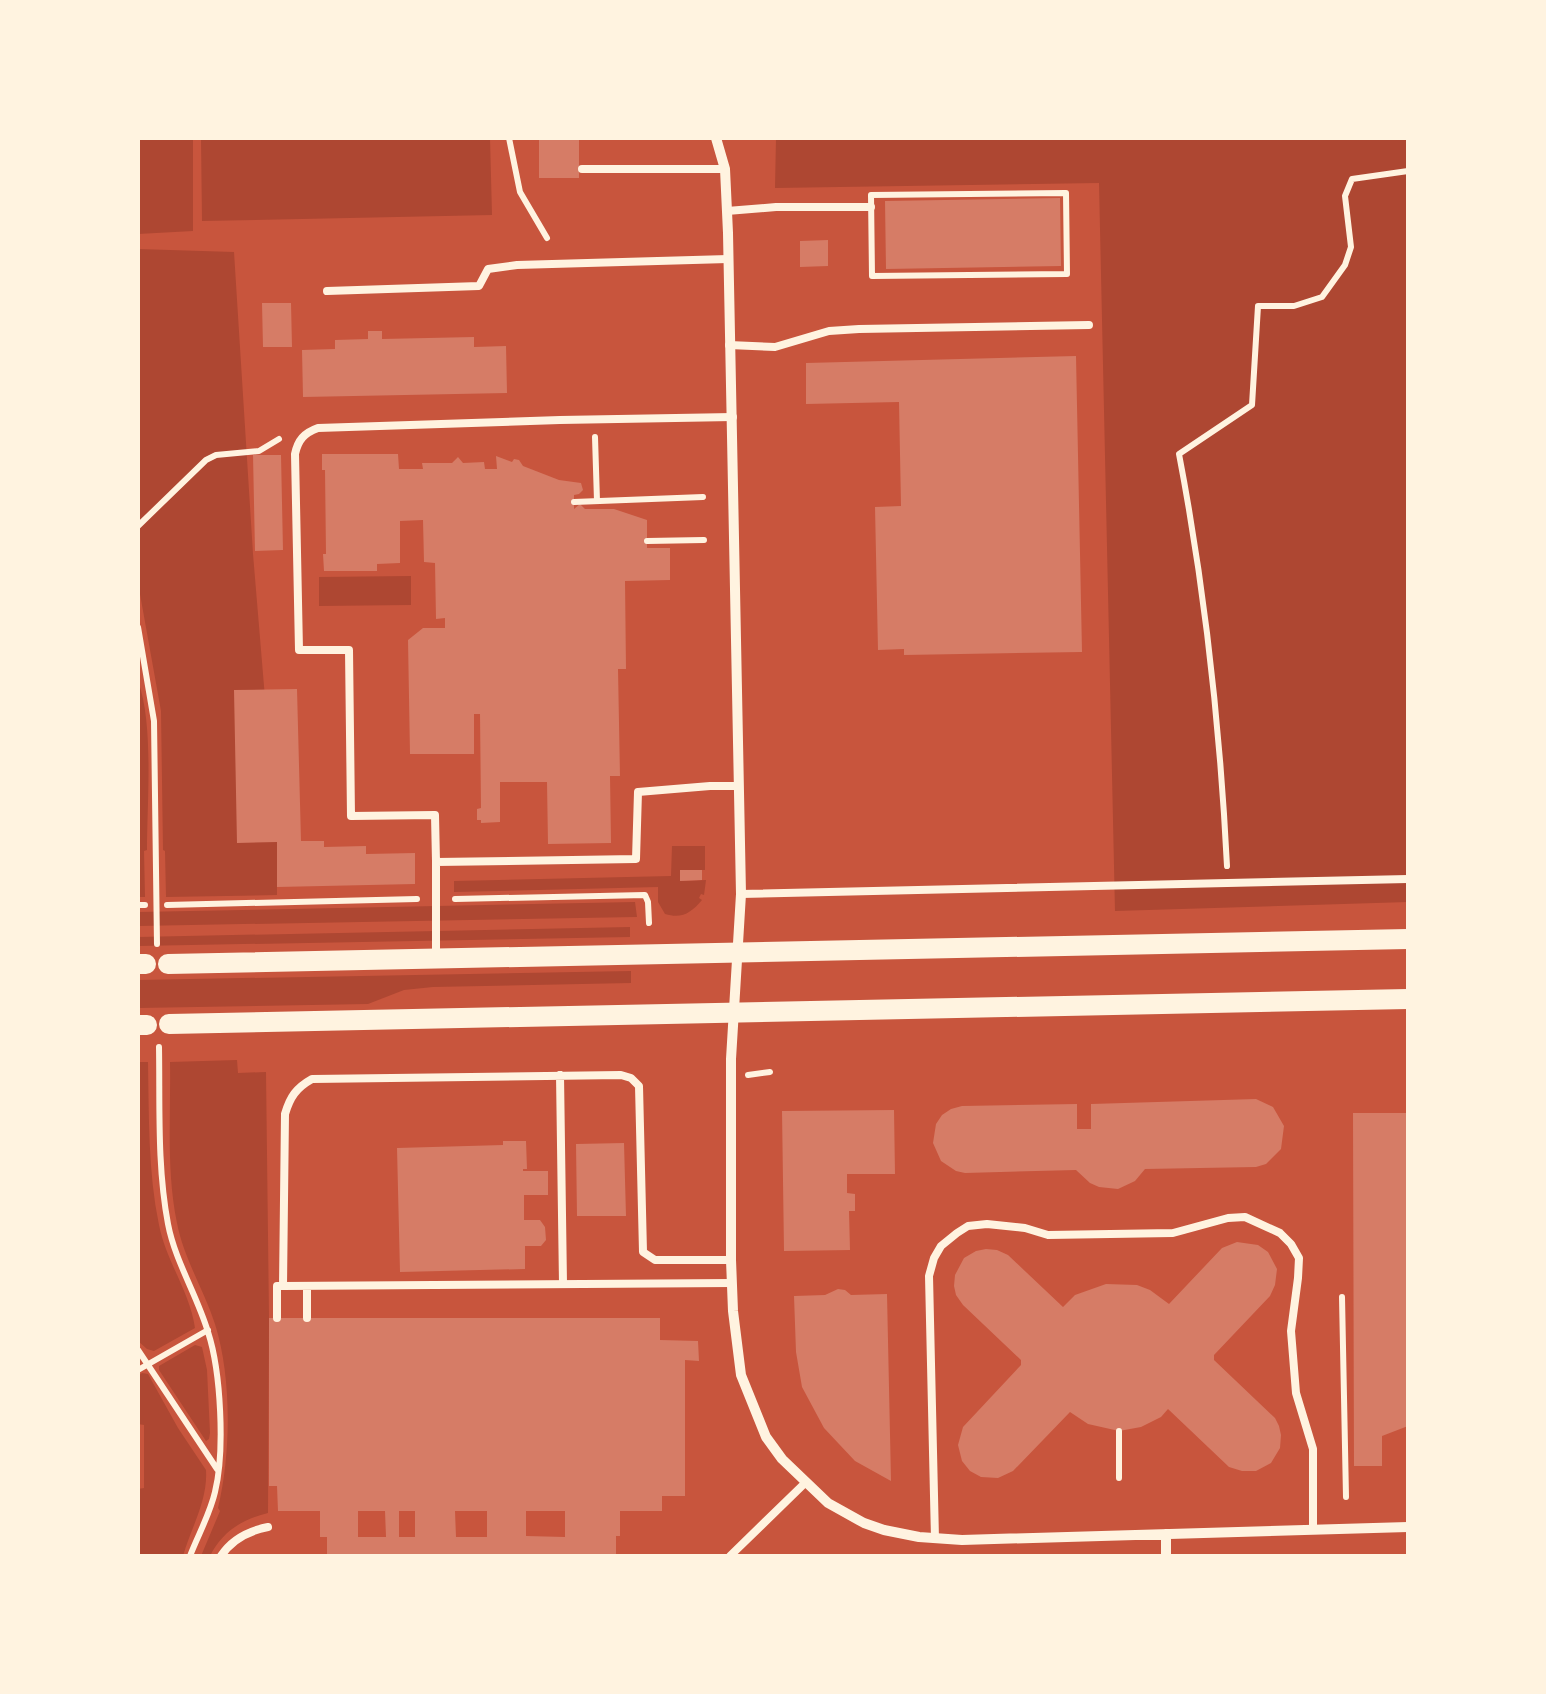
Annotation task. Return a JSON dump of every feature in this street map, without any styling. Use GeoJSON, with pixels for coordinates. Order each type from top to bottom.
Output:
{"type":"FeatureCollection","features":[{"type":"Feature","properties":{"kind":"main road"},"geometry":{"type":"LineString","coordinates":[[152,960],[436,959],[1408,939]]}},
{"type":"Feature","properties":{"kind":"main road"},"geometry":{"type":"LineString","coordinates":[[153,1029],[1040,1005],[1408,1000]]}},
{"type":"Feature","properties":{"kind":"street"},"geometry":{"type":"LineString","coordinates":[[716,138],[725,169],[727,211],[741,894],[733,1013],[732,1311],[741,1375],[766,1437],[805,1483],[840,1510],[894,1533],[935,1539],[1408,1527]]}},
{"type":"Feature","properties":{"kind":"street"},"geometry":{"type":"LineString","coordinates":[[1166,1534],[1166,1556]]}},
{"type":"Feature","properties":{"kind":"lane"},"geometry":{"type":"LineString","coordinates":[[582,169],[725,169]]}},
{"type":"Feature","properties":{"kind":"lane"},"geometry":{"type":"LineString","coordinates":[[727,211],[871,208]]}},
{"type":"Feature","properties":{"kind":"lane"},"geometry":{"type":"LineString","coordinates":[[327,291],[479,286],[488,269],[517,264],[728,259]]}},
{"type":"Feature","properties":{"kind":"lane"},"geometry":{"type":"LineString","coordinates":[[729,346],[775,347],[828,331],[859,329],[1089,325]]}},
{"type":"Feature","properties":{"kind":"lane"},"geometry":{"type":"LineString","coordinates":[[436,959],[435,816],[351,816],[349,650],[299,650],[295,454],[298,442],[307,432],[318,428],[733,417]]}},
{"type":"Feature","properties":{"kind":"lane"},"geometry":{"type":"LineString","coordinates":[[436,862],[636,859],[638,792],[738,786]]}},
{"type":"Feature","properties":{"kind":"lane"},"geometry":{"type":"LineString","coordinates":[[741,894],[1408,878]]}},
{"type":"Feature","properties":{"kind":"lane"},"geometry":{"type":"LineString","coordinates":[[283,1286],[285,1114],[299,1086],[312,1079],[621,1074],[632,1078],[639,1086],[643,1252],[655,1260],[732,1260]]}},
{"type":"Feature","properties":{"kind":"lane"},"geometry":{"type":"LineString","coordinates":[[560,1075],[563,1284]]}},
{"type":"Feature","properties":{"kind":"lane"},"geometry":{"type":"LineString","coordinates":[[935,1539],[929,1276],[941,1246],[968,1226],[987,1224],[1048,1235],[1173,1233],[1246,1217],[1280,1233],[1299,1258],[1291,1330],[1296,1393],[1313,1449],[1313,1530]]}},
{"type":"Feature","properties":{"kind":"lane"},"geometry":{"type":"LineString","coordinates":[[277,1318],[277,1286],[732,1283]]}},
{"type":"Feature","properties":{"kind":"lane"},"geometry":{"type":"LineString","coordinates":[[307,1286],[307,1318]]}},
{"type":"Feature","properties":{"kind":"lane"},"geometry":{"type":"LineString","coordinates":[[730,1556],[805,1483]]}},
{"type":"Feature","properties":{"kind":"lane"},"geometry":{"type":"LineString","coordinates":[[221,1556],[237,1539],[268,1527]]}},
{"type":"Feature","properties":{"kind":"path"},"geometry":{"type":"LineString","coordinates":[[509,138],[520,192],[548,238]]}},
{"type":"Feature","properties":{"kind":"path"},"geometry":{"type":"LineString","coordinates":[[1228,884],[1214,681],[1196,543],[1178,454],[1252,404],[1258,306],[1294,306],[1322,297],[1345,265],[1351,247],[1345,196],[1352,179],[1408,171]]}},
{"type":"Feature","properties":{"kind":"path"},"geometry":{"type":"LineString","coordinates":[[1066,193],[1066,274],[872,276],[871,208],[870,195],[1066,193]]}},
{"type":"Feature","properties":{"kind":"path"},"geometry":{"type":"LineString","coordinates":[[594,420],[597,501]]}},
{"type":"Feature","properties":{"kind":"path"},"geometry":{"type":"LineString","coordinates":[[138,526],[216,454],[260,450],[294,429],[307,432]]}},
{"type":"Feature","properties":{"kind":"path"},"geometry":{"type":"LineString","coordinates":[[645,484],[645,499]]}},
{"type":"Feature","properties":{"kind":"path"},"geometry":{"type":"LineString","coordinates":[[574,502],[703,496]]}},
{"type":"Feature","properties":{"kind":"path"},"geometry":{"type":"LineString","coordinates":[[647,542],[704,540]]}},
{"type":"Feature","properties":{"kind":"path"},"geometry":{"type":"LineString","coordinates":[[138,627],[154,720],[152,960]]}},
{"type":"Feature","properties":{"kind":"path"},"geometry":{"type":"LineString","coordinates":[[138,669],[149,688]]}},
{"type":"Feature","properties":{"kind":"path"},"geometry":{"type":"LineString","coordinates":[[153,1029],[169,1228],[208,1330],[219,1398],[218,1471],[211,1505],[190,1556]]}},
{"type":"Feature","properties":{"kind":"path"},"geometry":{"type":"LineString","coordinates":[[1342,1297],[1346,1498]]}},
{"type":"Feature","properties":{"kind":"path"},"geometry":{"type":"LineString","coordinates":[[138,1370],[208,1330]]}},
{"type":"Feature","properties":{"kind":"path"},"geometry":{"type":"LineString","coordinates":[[138,1350],[218,1471]]}},
{"type":"Feature","properties":{"kind":"path"},"geometry":{"type":"LineString","coordinates":[[1119,1431],[1119,1478]]}},
{"type":"Feature","properties":{"kind":"shaded area"},"geometry":{"type":"Polygon","coordinates":[[[138,138],[193,138],[193,231],[138,234],[138,138]]]}},
{"type":"Feature","properties":{"kind":"shaded area"},"geometry":{"type":"Polygon","coordinates":[[[201,138],[490,138],[492,215],[202,221],[201,138]]]}},
{"type":"Feature","properties":{"kind":"shaded area"},"geometry":{"type":"Polygon","coordinates":[[[776,138],[1408,138],[1408,902],[1115,911],[1099,183],[775,188],[776,138]]]}},
{"type":"Feature","properties":{"kind":"shaded area"},"geometry":{"type":"Polygon","coordinates":[[[138,249],[234,252],[253,554],[277,842],[277,895],[166,897],[161,711],[138,583],[138,249]]]}},
{"type":"Feature","properties":{"kind":"shaded area"},"geometry":{"type":"Polygon","coordinates":[[[411,576],[411,605],[319,606],[319,577],[411,576]]]}},
{"type":"Feature","properties":{"kind":"shaded area"},"geometry":{"type":"Polygon","coordinates":[[[138,681],[148,741],[145,897],[138,897],[138,681]]]}},
{"type":"Feature","properties":{"kind":"shaded area"},"geometry":{"type":"Polygon","coordinates":[[[672,846],[705,846],[705,870],[681,870],[681,881],[706,880],[704,895],[699,898],[702,900],[686,914],[665,914],[658,902],[658,887],[454,892],[454,881],[671,876],[672,846]]]}},
{"type":"Feature","properties":{"kind":"shaded area"},"geometry":{"type":"Polygon","coordinates":[[[635,902],[637,917],[138,926],[138,912],[635,902]]]}},
{"type":"Feature","properties":{"kind":"shaded area"},"geometry":{"type":"Polygon","coordinates":[[[630,927],[630,937],[138,946],[138,937],[630,927]]]}},
{"type":"Feature","properties":{"kind":"shaded area"},"geometry":{"type":"Polygon","coordinates":[[[631,971],[631,983],[433,987],[404,990],[368,1004],[138,1008],[138,980],[631,971]]]}},
{"type":"Feature","properties":{"kind":"shaded area"},"geometry":{"type":"Polygon","coordinates":[[[237,1060],[238,1073],[266,1072],[268,1513],[234,1528],[210,1556],[201,1556],[220,1511],[227,1392],[215,1324],[177,1223],[170,1163],[170,1062],[237,1060]]]}},
{"type":"Feature","properties":{"kind":"shaded area"},"geometry":{"type":"Polygon","coordinates":[[[138,1062],[148,1062],[151,1164],[159,1225],[195,1328],[154,1351],[138,1341],[138,1062]]]}},
{"type":"Feature","properties":{"kind":"shaded area"},"geometry":{"type":"Polygon","coordinates":[[[195,1345],[202,1347],[207,1370],[210,1433],[206,1441],[159,1370],[159,1366],[195,1345]]]}},
{"type":"Feature","properties":{"kind":"shaded area"},"geometry":{"type":"Polygon","coordinates":[[[148,1374],[206,1470],[202,1503],[183,1556],[138,1556],[138,1489],[144,1488],[144,1425],[138,1424],[138,1376],[148,1374]]]}},
{"type":"Feature","properties":{"kind":"building"},"geometry":{"type":"Polygon","coordinates":[[[539,138],[579,138],[579,178],[539,178],[539,138]]]}},
{"type":"Feature","properties":{"kind":"building"},"geometry":{"type":"Polygon","coordinates":[[[1060,198],[1061,266],[886,269],[885,201],[1060,198]]]}},
{"type":"Feature","properties":{"kind":"building"},"geometry":{"type":"Polygon","coordinates":[[[828,240],[828,266],[800,267],[800,241],[828,240]]]}},
{"type":"Feature","properties":{"kind":"building"},"geometry":{"type":"Polygon","coordinates":[[[262,303],[291,303],[292,347],[263,347],[262,303]]]}},
{"type":"Feature","properties":{"kind":"building"},"geometry":{"type":"Polygon","coordinates":[[[368,331],[382,331],[382,339],[474,337],[474,347],[506,346],[507,393],[303,397],[302,350],[335,349],[335,340],[368,339],[368,331]]]}},
{"type":"Feature","properties":{"kind":"building"},"geometry":{"type":"Polygon","coordinates":[[[1076,356],[1082,652],[904,655],[904,649],[878,650],[875,507],[901,506],[899,402],[806,404],[806,363],[1076,356]]]}},
{"type":"Feature","properties":{"kind":"building"},"geometry":{"type":"Polygon","coordinates":[[[322,454],[398,454],[399,469],[423,469],[422,463],[452,463],[458,457],[463,463],[484,462],[485,469],[497,469],[496,456],[512,462],[519,460],[523,466],[559,480],[581,483],[583,490],[574,495],[574,509],[580,504],[585,509],[614,509],[647,520],[647,548],[670,548],[670,580],[625,581],[626,669],[618,669],[620,776],[610,776],[611,843],[548,844],[547,782],[500,782],[500,822],[477,820],[477,809],[481,808],[480,714],[474,714],[474,754],[410,754],[408,640],[423,628],[445,628],[445,618],[436,619],[435,563],[424,562],[423,520],[400,521],[400,563],[377,564],[377,571],[324,571],[322,454]]]}},
{"type":"Feature","properties":{"kind":"building"},"geometry":{"type":"Polygon","coordinates":[[[253,455],[281,455],[283,550],[255,551],[253,455]]]}},
{"type":"Feature","properties":{"kind":"building"},"geometry":{"type":"Polygon","coordinates":[[[297,689],[301,841],[324,841],[324,847],[366,846],[366,854],[415,853],[415,884],[277,887],[277,842],[237,843],[234,690],[297,689]]]}},
{"type":"Feature","properties":{"kind":"building"},"geometry":{"type":"Polygon","coordinates":[[[680,870],[702,870],[702,880],[680,881],[680,870]]]}},
{"type":"Feature","properties":{"kind":"building"},"geometry":{"type":"Polygon","coordinates":[[[1256,1099],[1273,1107],[1284,1126],[1281,1149],[1266,1164],[1145,1169],[1135,1181],[1118,1189],[1090,1183],[1076,1170],[956,1171],[941,1161],[933,1143],[942,1115],[962,1106],[1077,1104],[1077,1129],[1091,1129],[1091,1104],[1256,1099]]]}},
{"type":"Feature","properties":{"kind":"building"},"geometry":{"type":"Polygon","coordinates":[[[894,1110],[895,1174],[847,1174],[847,1193],[855,1194],[855,1211],[849,1211],[850,1250],[784,1251],[782,1111],[894,1110]]]}},
{"type":"Feature","properties":{"kind":"building"},"geometry":{"type":"Polygon","coordinates":[[[1353,1113],[1408,1113],[1408,1426],[1382,1436],[1382,1466],[1354,1466],[1353,1113]]]}},
{"type":"Feature","properties":{"kind":"building"},"geometry":{"type":"Polygon","coordinates":[[[503,1141],[526,1141],[527,1169],[523,1171],[548,1171],[548,1195],[524,1195],[524,1220],[540,1220],[546,1240],[541,1246],[525,1246],[525,1269],[400,1272],[397,1148],[503,1145],[503,1141]]]}},
{"type":"Feature","properties":{"kind":"building"},"geometry":{"type":"Polygon","coordinates":[[[624,1143],[626,1216],[577,1216],[576,1144],[624,1143]]]}},
{"type":"Feature","properties":{"kind":"building"},"geometry":{"type":"Polygon","coordinates":[[[1237,1242],[1258,1245],[1268,1252],[1277,1269],[1275,1285],[1270,1296],[1214,1355],[1214,1360],[1275,1418],[1281,1435],[1280,1448],[1271,1463],[1256,1471],[1229,1467],[1168,1409],[1141,1427],[1119,1431],[1088,1424],[1070,1412],[1013,1471],[998,1478],[981,1477],[970,1471],[962,1461],[958,1445],[963,1427],[1021,1365],[1021,1360],[956,1295],[955,1275],[964,1258],[986,1249],[1008,1255],[1063,1307],[1075,1295],[1106,1284],[1137,1285],[1169,1304],[1222,1248],[1237,1242]]]}},
{"type":"Feature","properties":{"kind":"building"},"geometry":{"type":"Polygon","coordinates":[[[838,1289],[851,1295],[887,1294],[891,1481],[855,1461],[824,1428],[802,1387],[794,1296],[825,1295],[838,1289]]]}},
{"type":"Feature","properties":{"kind":"building"},"geometry":{"type":"Polygon","coordinates":[[[269,1318],[660,1318],[660,1340],[698,1341],[699,1361],[685,1360],[685,1496],[662,1496],[662,1511],[620,1511],[616,1556],[327,1556],[327,1537],[320,1537],[320,1511],[278,1511],[277,1486],[269,1486],[269,1318]],[[358,1511],[358,1537],[386,1537],[385,1511],[358,1511]],[[399,1511],[399,1537],[415,1537],[415,1511],[399,1511]],[[455,1511],[456,1537],[487,1537],[487,1511],[455,1511]],[[526,1511],[526,1536],[565,1537],[565,1511],[526,1511]]]}}]}
